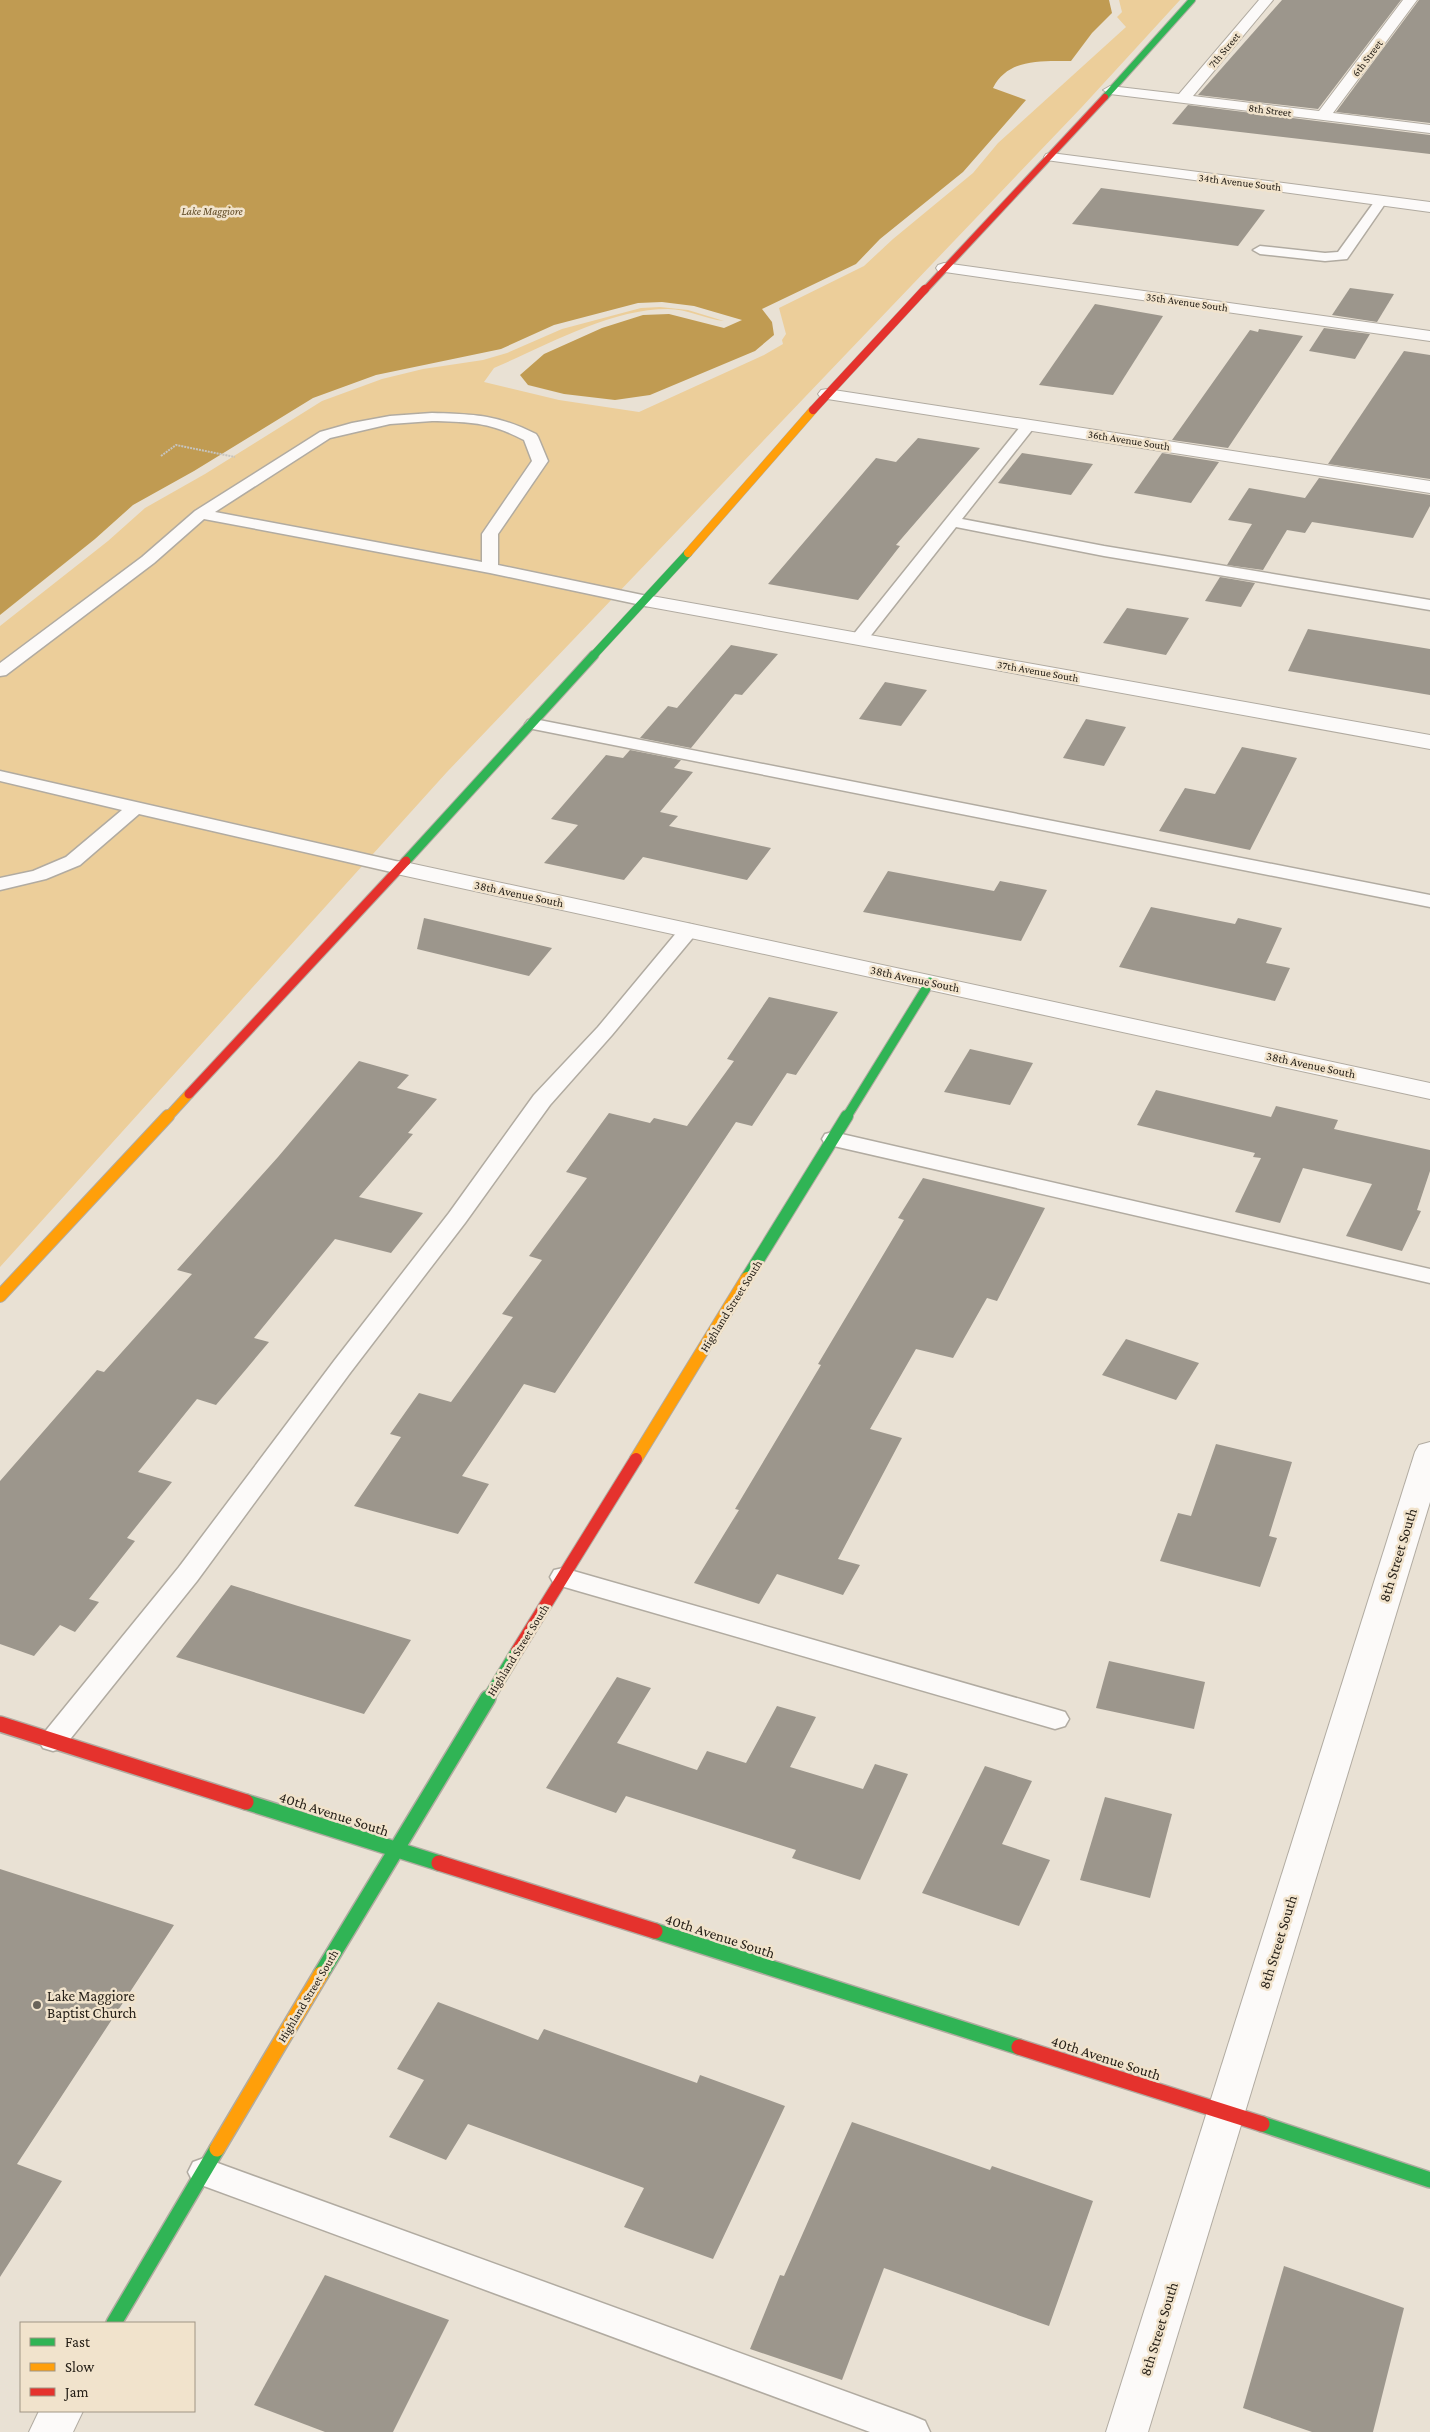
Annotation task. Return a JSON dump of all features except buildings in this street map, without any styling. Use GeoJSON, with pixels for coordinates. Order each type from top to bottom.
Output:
{"type":"FeatureCollection","features":[{"type":"Feature","properties":{"kind":"main road"},"geometry":{"type":"LineString","coordinates":[[0,1296],[534,724],[646,601],[827,394],[944,268],[1051,157],[1192,0]]}},
{"type":"Feature","properties":{"kind":"main road","name":"Highland Street South"},"geometry":{"type":"LineString","coordinates":[[115,2322],[395,1849],[930,982]]}},
{"type":"Feature","properties":{"kind":"main road","name":"40th Avenue South"},"geometry":{"type":"LineString","coordinates":[[0,1724],[1225,2112],[1430,2180]]}},
{"type":"Feature","properties":{"kind":"street","name":"7th Street"},"geometry":{"type":"LineString","coordinates":[[1183,99],[1266,0]]}},
{"type":"Feature","properties":{"kind":"street","name":"6th Street"},"geometry":{"type":"LineString","coordinates":[[1323,116],[1410,0]]}},
{"type":"Feature","properties":{"kind":"street","name":"8th Street"},"geometry":{"type":"LineString","coordinates":[[1110,90],[1430,129]]}},
{"type":"Feature","properties":{"kind":"street","name":"34th Avenue South"},"geometry":{"type":"LineString","coordinates":[[1051,157],[1430,207]]}},
{"type":"Feature","properties":{"kind":"street","name":"35th Avenue South"},"geometry":{"type":"LineString","coordinates":[[944,268],[1430,336]]}},
{"type":"Feature","properties":{"kind":"street","name":"36th Avenue South"},"geometry":{"type":"LineString","coordinates":[[827,394],[1430,487]]}},
{"type":"Feature","properties":{"kind":"street","name":"37th Avenue South"},"geometry":{"type":"LineString","coordinates":[[646,601],[1430,742]]}},
{"type":"Feature","properties":{"kind":"street","name":"38th Avenue South"},"geometry":{"type":"LineString","coordinates":[[400,868],[1430,1092]]}},
{"type":"Feature","properties":{"kind":"street","name":"8th Street South"},"geometry":{"type":"LineString","coordinates":[[1127,2432],[1430,1452]]}},
{"type":"Feature","properties":{"kind":"street"},"geometry":{"type":"LineString","coordinates":[[50,2432],[61,2412]]}},
{"type":"Feature","properties":{"kind":"lane"},"geometry":{"type":"LineString","coordinates":[[1260,250],[1325,257],[1342,256],[1381,201]]}},
{"type":"Feature","properties":{"kind":"lane"},"geometry":{"type":"LineString","coordinates":[[0,671],[148,560],[201,514],[325,435],[352,427],[390,420],[470,418],[504,424],[531,437],[540,461],[490,534],[490,568]]}},
{"type":"Feature","properties":{"kind":"lane"},"geometry":{"type":"LineString","coordinates":[[859,639],[1029,425]]}},
{"type":"Feature","properties":{"kind":"lane"},"geometry":{"type":"LineString","coordinates":[[201,514],[490,568],[646,601]]}},
{"type":"Feature","properties":{"kind":"lane"},"geometry":{"type":"LineString","coordinates":[[952,522],[1104,551],[1430,605]]}},
{"type":"Feature","properties":{"kind":"lane"},"geometry":{"type":"LineString","coordinates":[[534,724],[1430,901]]}},
{"type":"Feature","properties":{"kind":"lane"},"geometry":{"type":"LineString","coordinates":[[0,776],[400,868]]}},
{"type":"Feature","properties":{"kind":"lane"},"geometry":{"type":"LineString","coordinates":[[0,884],[39,875],[73,861],[136,807]]}},
{"type":"Feature","properties":{"kind":"lane"},"geometry":{"type":"LineString","coordinates":[[53,1740],[188,1574],[342,1367],[458,1218],[542,1100],[605,1031],[689,930]]}},
{"type":"Feature","properties":{"kind":"lane"},"geometry":{"type":"LineString","coordinates":[[833,1139],[1430,1276]]}},
{"type":"Feature","properties":{"kind":"lane"},"geometry":{"type":"LineString","coordinates":[[563,1577],[1055,1718]]}},
{"type":"Feature","properties":{"kind":"lane"},"geometry":{"type":"LineString","coordinates":[[204,2172],[913,2432]]}},
{"type":"Feature","properties":{"kind":"path"},"geometry":{"type":"LineString","coordinates":[[161,456],[176,445],[243,458]]}},
{"type":"Feature","properties":{"kind":"shaded area"},"geometry":{"type":"Polygon","coordinates":[[[1119,0],[1180,0],[1081,108],[447,772],[0,1267],[0,626],[108,541],[145,508],[205,474],[322,401],[382,379],[423,369],[483,360],[507,353],[562,329],[641,308],[660,307],[688,310],[724,321],[668,309],[624,315],[579,330],[494,368],[484,382],[559,400],[639,412],[764,355],[783,344],[782,340],[786,334],[779,308],[864,266],[893,239],[973,173],[998,143],[1126,27],[1117,17],[1122,12],[1119,0]]]}},
{"type":"Feature","properties":{"kind":"water","name":"Lake Maggiore"},"geometry":{"type":"Polygon","coordinates":[[[0,0],[1109,0],[1112,13],[1092,33],[1071,61],[1027,63],[1007,71],[999,78],[993,88],[1026,100],[963,172],[880,239],[856,264],[762,309],[772,322],[774,335],[755,351],[650,395],[615,400],[564,394],[528,385],[520,375],[544,354],[602,328],[643,315],[669,314],[724,328],[742,320],[694,306],[662,302],[638,303],[554,325],[501,349],[376,375],[313,398],[194,471],[133,505],[95,539],[0,615],[0,0]]]}},
{"type":"Feature","properties":{"kind":"traffic: fast"},"geometry":{"type":"LineString","coordinates":[[1105,97],[1192,0]]}},
{"type":"Feature","properties":{"kind":"traffic: fast"},"geometry":{"type":"LineString","coordinates":[[406,861],[688,553]]}},
{"type":"Feature","properties":{"kind":"traffic: fast"},"geometry":{"type":"LineString","coordinates":[[747,1278],[930,982]]}},
{"type":"Feature","properties":{"kind":"traffic: fast"},"geometry":{"type":"LineString","coordinates":[[321,1974],[517,1651]]}},
{"type":"Feature","properties":{"kind":"traffic: fast"},"geometry":{"type":"LineString","coordinates":[[246,1802],[439,1863]]}},
{"type":"Feature","properties":{"kind":"traffic: fast"},"geometry":{"type":"LineString","coordinates":[[655,1931],[1019,2047]]}},
{"type":"Feature","properties":{"kind":"traffic: fast"},"geometry":{"type":"LineString","coordinates":[[1262,2124],[1430,2180]]}},
{"type":"Feature","properties":{"kind":"traffic: fast"},"geometry":{"type":"LineString","coordinates":[[115,2322],[217,2149]]}},
{"type":"Feature","properties":{"kind":"traffic: slow"},"geometry":{"type":"LineString","coordinates":[[688,553],[813,410]]}},
{"type":"Feature","properties":{"kind":"traffic: slow"},"geometry":{"type":"LineString","coordinates":[[0,1296],[189,1094]]}},
{"type":"Feature","properties":{"kind":"traffic: slow"},"geometry":{"type":"LineString","coordinates":[[636,1459],[747,1278]]}},
{"type":"Feature","properties":{"kind":"traffic: slow"},"geometry":{"type":"LineString","coordinates":[[217,2149],[321,1974]]}},
{"type":"Feature","properties":{"kind":"traffic: jam"},"geometry":{"type":"LineString","coordinates":[[813,410],[1105,97]]}},
{"type":"Feature","properties":{"kind":"traffic: jam"},"geometry":{"type":"LineString","coordinates":[[189,1094],[406,861]]}},
{"type":"Feature","properties":{"kind":"traffic: jam"},"geometry":{"type":"LineString","coordinates":[[517,1651],[636,1459]]}},
{"type":"Feature","properties":{"kind":"traffic: jam"},"geometry":{"type":"LineString","coordinates":[[0,1724],[246,1802]]}},
{"type":"Feature","properties":{"kind":"traffic: jam"},"geometry":{"type":"LineString","coordinates":[[439,1863],[655,1931]]}},
{"type":"Feature","properties":{"kind":"traffic: jam"},"geometry":{"type":"LineString","coordinates":[[1019,2047],[1262,2124]]}},
{"type":"Feature","properties":{"kind":"place","name":"Lake Maggiore Baptist Church"},"geometry":{"type":"Point","coordinates":[37,2005]}}]}
